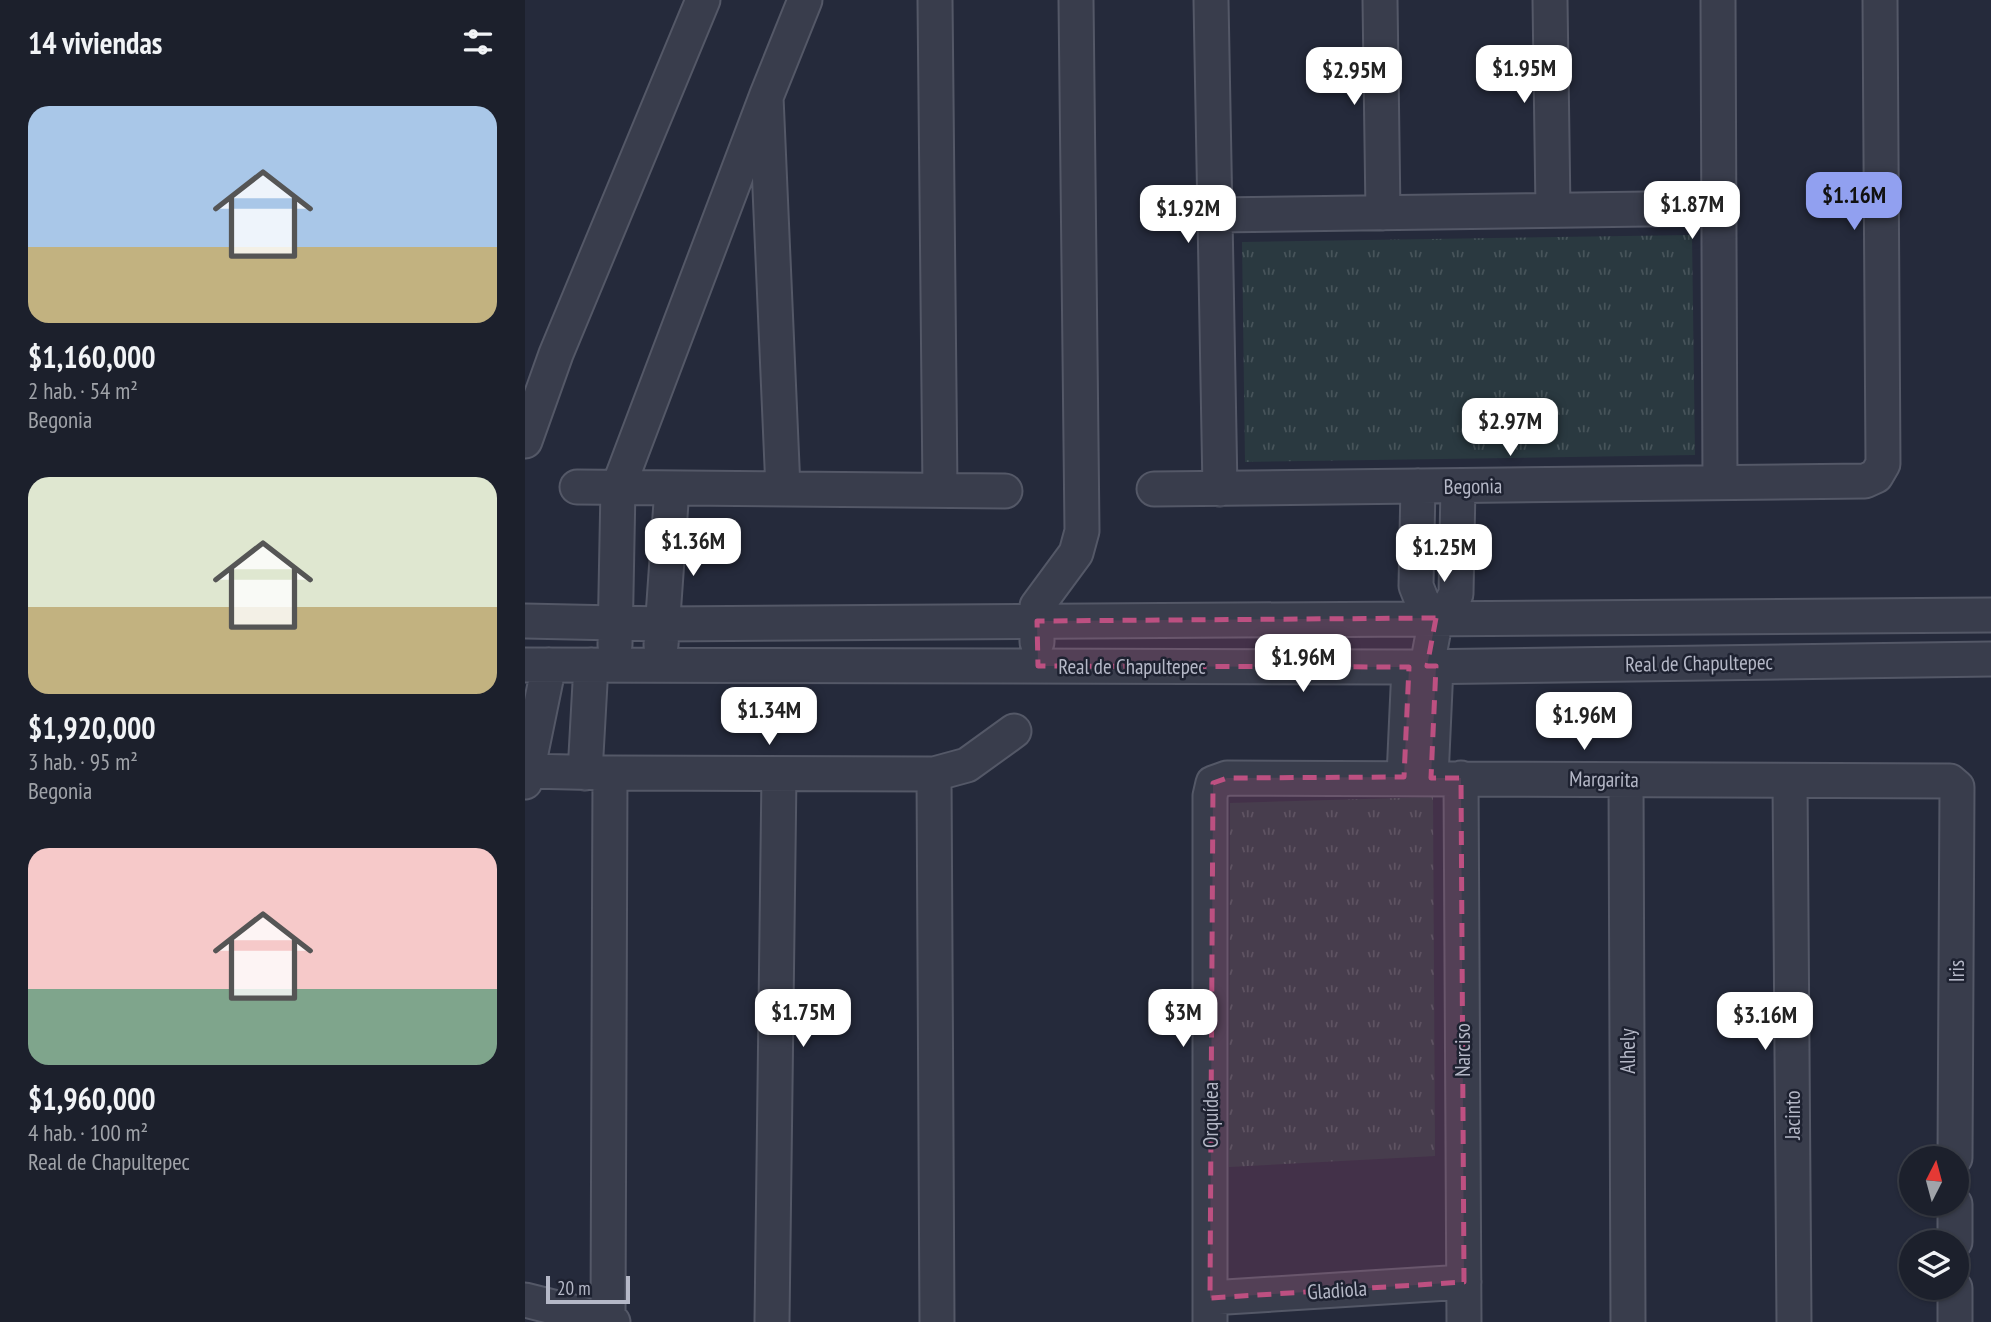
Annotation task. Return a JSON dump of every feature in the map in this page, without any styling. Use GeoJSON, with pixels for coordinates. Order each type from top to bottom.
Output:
{"type":"FeatureCollection","features":[{"type":"Feature","properties":{"kind":"street"},"geometry":{"type":"LineString","coordinates":[[525,441],[556,354],[702,0]]}},
{"type":"Feature","properties":{"kind":"street"},"geometry":{"type":"LineString","coordinates":[[525,1300],[610,1321],[597,773],[603,665],[615,622],[618,488],[805,0]]}},
{"type":"Feature","properties":{"kind":"street"},"geometry":{"type":"LineString","coordinates":[[936,0],[940,490]]}},
{"type":"Feature","properties":{"kind":"street"},"geometry":{"type":"LineString","coordinates":[[1038,666],[1037,606],[1076,553],[1082,531],[1076,0]]}},
{"type":"Feature","properties":{"kind":"street"},"geometry":{"type":"LineString","coordinates":[[1211,0],[1220,489]]}},
{"type":"Feature","properties":{"kind":"street"},"geometry":{"type":"LineString","coordinates":[[1380,0],[1383,213]]}},
{"type":"Feature","properties":{"kind":"street"},"geometry":{"type":"LineString","coordinates":[[1550,0],[1553,210]]}},
{"type":"Feature","properties":{"kind":"street"},"geometry":{"type":"LineString","coordinates":[[1718,0],[1720,482]]}},
{"type":"Feature","properties":{"kind":"street","name":"Begonia"},"geometry":{"type":"LineString","coordinates":[[1154,489],[1865,481],[1876,476],[1883,464],[1880,0]]}},
{"type":"Feature","properties":{"kind":"street"},"geometry":{"type":"LineString","coordinates":[[766,97],[783,489]]}},
{"type":"Feature","properties":{"kind":"street"},"geometry":{"type":"LineString","coordinates":[[1215,215],[1719,208]]}},
{"type":"Feature","properties":{"kind":"street"},"geometry":{"type":"LineString","coordinates":[[1418,486],[1416,586],[1422,601],[1436,618]]}},
{"type":"Feature","properties":{"kind":"street"},"geometry":{"type":"LineString","coordinates":[[1436,618],[1450,605],[1455,594],[1458,486]]}},
{"type":"Feature","properties":{"kind":"street"},"geometry":{"type":"LineString","coordinates":[[577,487],[1005,491]]}},
{"type":"Feature","properties":{"kind":"street"},"geometry":{"type":"LineString","coordinates":[[660,665],[672,488]]}},
{"type":"Feature","properties":{"kind":"street"},"geometry":{"type":"LineString","coordinates":[[525,621],[662,624],[1991,615]]}},
{"type":"Feature","properties":{"kind":"street","name":"Narciso"},"geometry":{"type":"LineString","coordinates":[[1436,618],[1424,666],[1464,1282],[1464,1322]]}},
{"type":"Feature","properties":{"kind":"street","name":"Real de Chapultepec"},"geometry":{"type":"LineString","coordinates":[[537,665],[1424,666],[1991,659]]}},
{"type":"Feature","properties":{"kind":"street"},"geometry":{"type":"LineString","coordinates":[[537,665],[527,776],[597,773],[935,774],[967,765],[1014,732]]}},
{"type":"Feature","properties":{"kind":"street"},"geometry":{"type":"LineString","coordinates":[[772,1322],[779,774]]}},
{"type":"Feature","properties":{"kind":"street"},"geometry":{"type":"LineString","coordinates":[[935,774],[937,1322]]}},
{"type":"Feature","properties":{"kind":"street","name":"Margarita"},"geometry":{"type":"LineString","coordinates":[[1213,783],[1227,778],[1955,783]]}},
{"type":"Feature","properties":{"kind":"street","name":"Alhely"},"geometry":{"type":"LineString","coordinates":[[1626,780],[1628,1322]]}},
{"type":"Feature","properties":{"kind":"street","name":"Jacinto"},"geometry":{"type":"LineString","coordinates":[[1790,782],[1794,1322]]}},
{"type":"Feature","properties":{"kind":"street","name":"Orquídea"},"geometry":{"type":"LineString","coordinates":[[1210,1310],[1210,796],[1213,783]]}},
{"type":"Feature","properties":{"kind":"street","name":"Iris"},"geometry":{"type":"LineString","coordinates":[[1955,783],[1955,1146]]}},
{"type":"Feature","properties":{"kind":"street","name":"Gladiola"},"geometry":{"type":"LineString","coordinates":[[1210,1310],[1464,1282]]}},
{"type":"Feature","properties":{"kind":"street"},"geometry":{"type":"LineString","coordinates":[[1955,1300],[1955,1322]]}},
{"type":"Feature","properties":{"kind":"highlighted area"},"geometry":{"type":"Polygon","coordinates":[[[1436,618],[1427,666],[1436,666],[1431,778],[1461,778],[1464,1282],[1210,1298],[1213,783],[1227,778],[1404,777],[1409,667],[1038,666],[1037,621],[1436,618]]]}},
{"type":"Feature","properties":{"kind":"green space"},"geometry":{"type":"Polygon","coordinates":[[[1692,235],[1695,455],[1245,462],[1242,242],[1692,235]]]}},
{"type":"Feature","properties":{"kind":"green space"},"geometry":{"type":"Polygon","coordinates":[[[1433,797],[1435,1156],[1229,1167],[1230,803],[1433,797]]]}}]}
